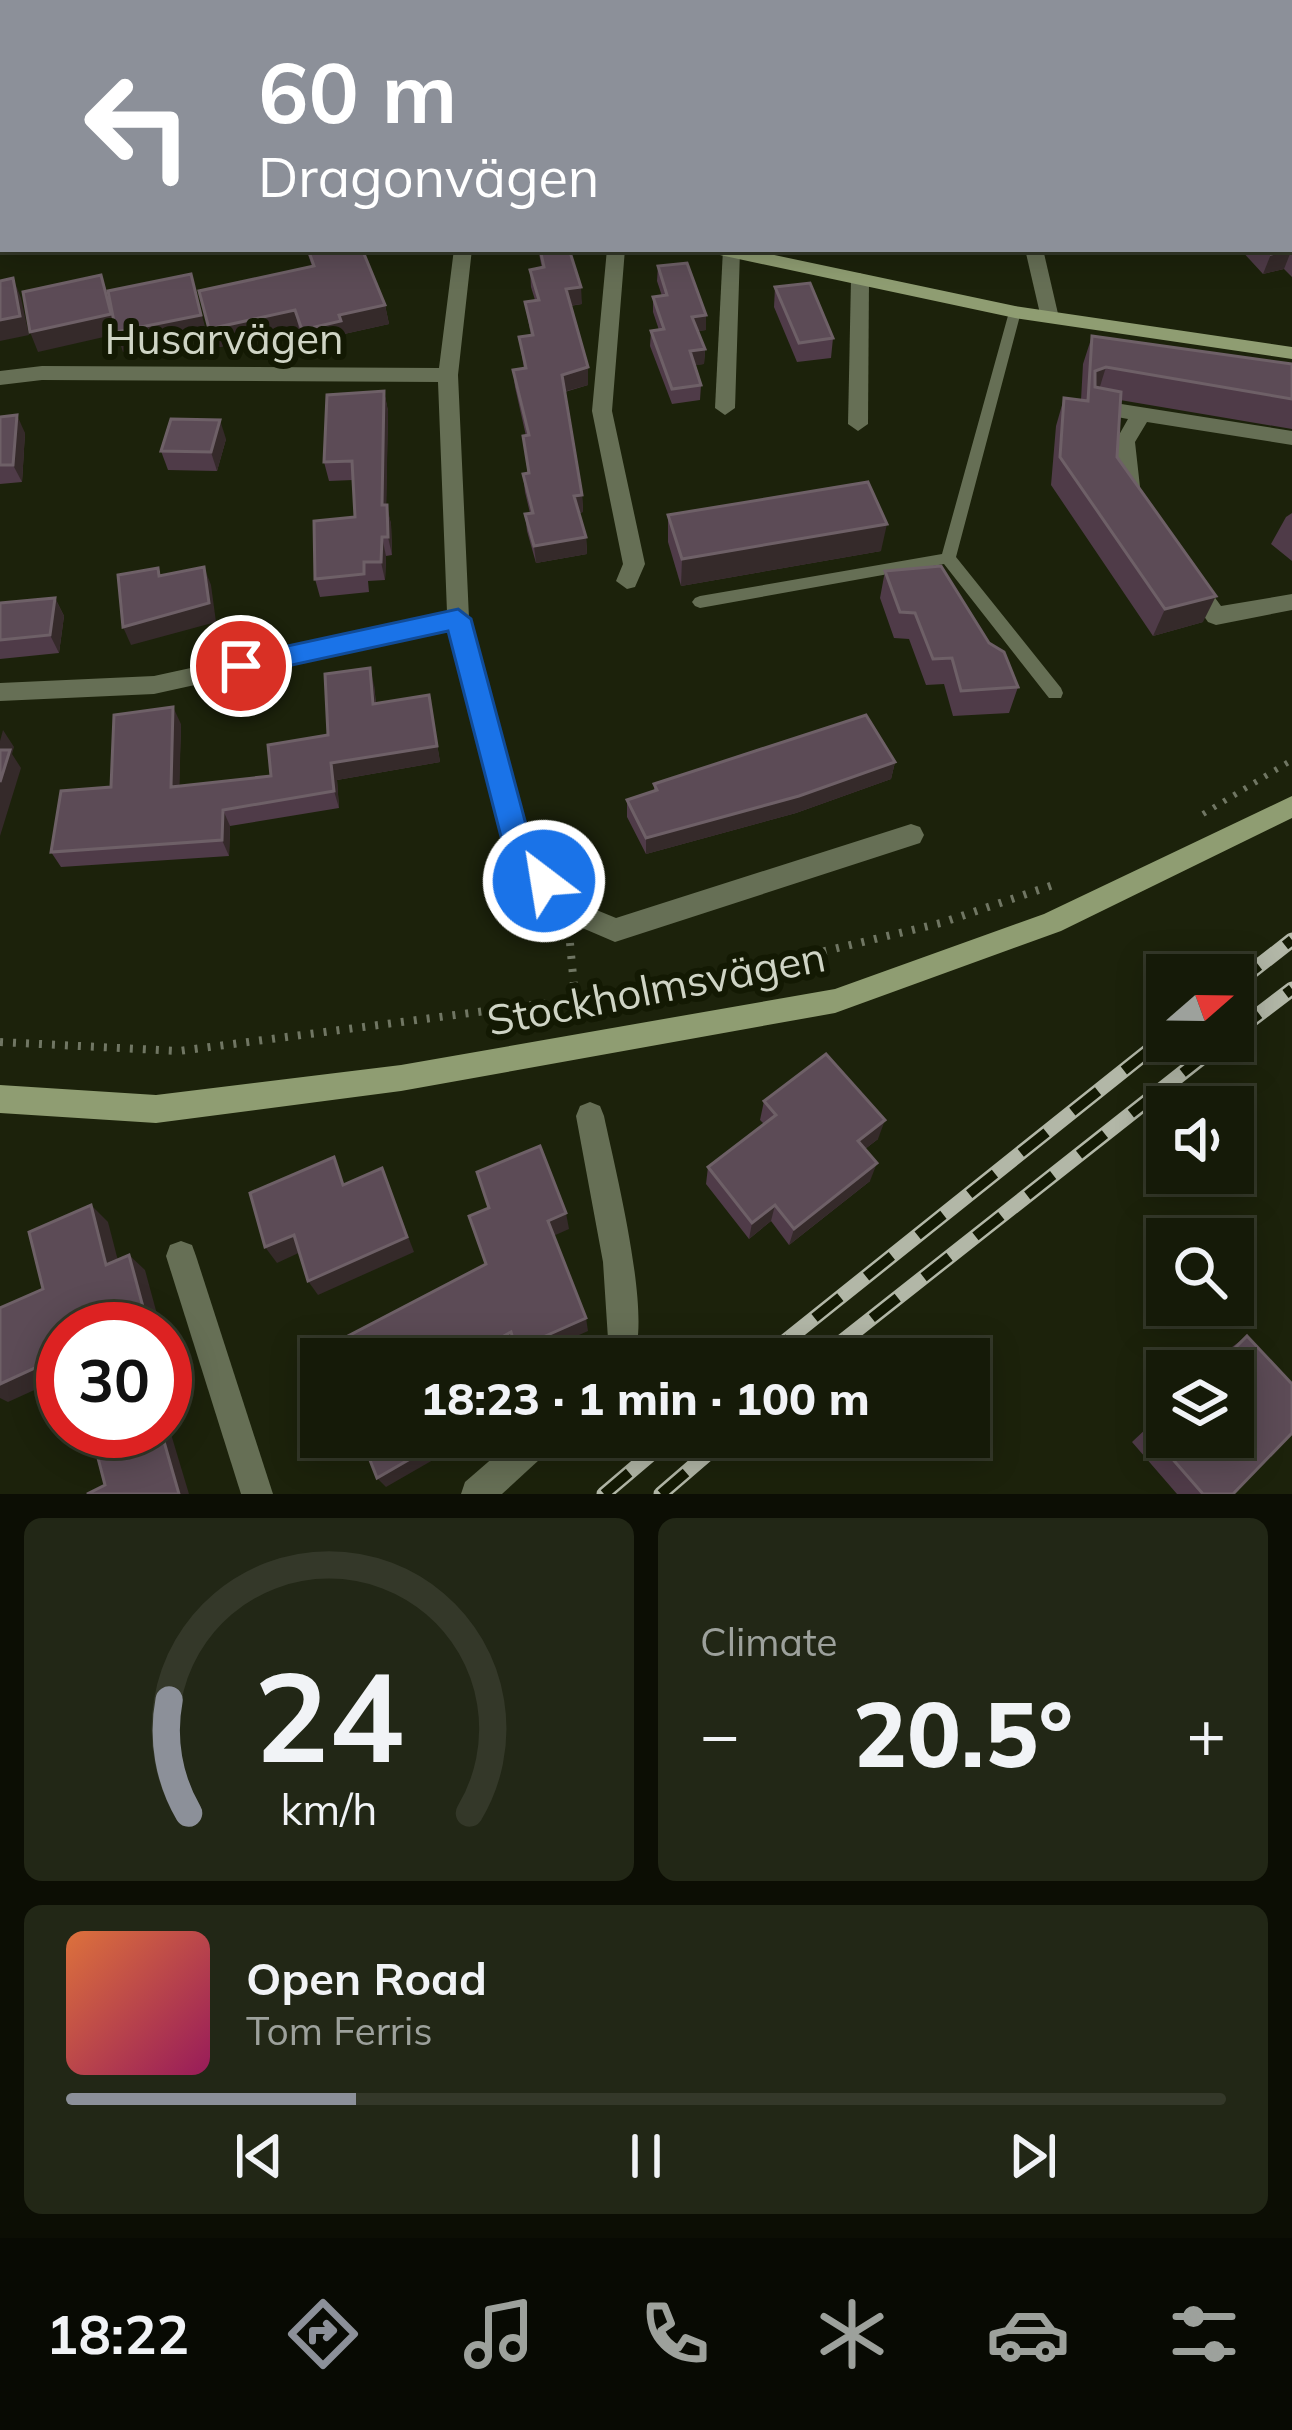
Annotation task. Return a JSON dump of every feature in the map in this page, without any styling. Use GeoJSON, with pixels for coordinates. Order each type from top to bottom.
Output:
{"type":"FeatureCollection","features":[{"type":"Feature","properties":{"kind":"main road"},"geometry":{"type":"LineString","coordinates":[[734,252],[1015,312],[1292,353]]}},
{"type":"Feature","properties":{"kind":"main road","name":"Stockholmsvägen"},"geometry":{"type":"LineString","coordinates":[[0,1099],[156,1109],[401,1078],[835,1001],[1052,923],[1292,806]]}},
{"type":"Feature","properties":{"kind":"street"},"geometry":{"type":"LineString","coordinates":[[463,252],[448,375],[458,619],[520,852],[568,910],[586,922],[615,930],[910,835]]}},
{"type":"Feature","properties":{"kind":"street"},"geometry":{"type":"LineString","coordinates":[[616,252],[602,411],[634,564],[628,581]]}},
{"type":"Feature","properties":{"kind":"street"},"geometry":{"type":"LineString","coordinates":[[725,252],[725,408]]}},
{"type":"Feature","properties":{"kind":"street"},"geometry":{"type":"LineString","coordinates":[[1035,252],[1050,318]]}},
{"type":"Feature","properties":{"kind":"street"},"geometry":{"type":"LineString","coordinates":[[858,424],[860,279]]}},
{"type":"Feature","properties":{"kind":"street","name":"Husarvägen"},"geometry":{"type":"LineString","coordinates":[[0,378],[41,373],[448,375]]}},
{"type":"Feature","properties":{"kind":"street"},"geometry":{"type":"LineString","coordinates":[[1096,407],[1292,438]]}},
{"type":"Feature","properties":{"kind":"street"},"geometry":{"type":"LineString","coordinates":[[1138,508],[1126,490],[1125,442],[1141,414]]}},
{"type":"Feature","properties":{"kind":"street"},"geometry":{"type":"LineString","coordinates":[[1177,562],[1216,616],[1292,602]]}},
{"type":"Feature","properties":{"kind":"street"},"geometry":{"type":"LineString","coordinates":[[0,692],[154,685],[458,619]]}},
{"type":"Feature","properties":{"kind":"street"},"geometry":{"type":"LineString","coordinates":[[590,1116],[618,1262],[623,1338]]}},
{"type":"Feature","properties":{"kind":"street"},"geometry":{"type":"LineString","coordinates":[[181,1256],[257,1494]]}},
{"type":"Feature","properties":{"kind":"street"},"geometry":{"type":"LineString","coordinates":[[477,1494],[517,1458]]}},
{"type":"Feature","properties":{"kind":"lane"},"geometry":{"type":"LineString","coordinates":[[948,558],[1015,312]]}},
{"type":"Feature","properties":{"kind":"lane"},"geometry":{"type":"LineString","coordinates":[[700,602],[948,558]]}},
{"type":"Feature","properties":{"kind":"lane"},"geometry":{"type":"LineString","coordinates":[[948,558],[1055,693]]}},
{"type":"Feature","properties":{"kind":"path"},"geometry":{"type":"LineString","coordinates":[[1192,821],[1292,760]]}},
{"type":"Feature","properties":{"kind":"path"},"geometry":{"type":"LineString","coordinates":[[0,1042],[179,1051],[685,985],[941,923],[1068,880]]}},
{"type":"Feature","properties":{"kind":"building"},"geometry":{"type":"Polygon","coordinates":[[[309,252],[363,252],[385,305],[339,315],[341,321],[302,330],[295,310],[209,329],[199,291],[314,266],[309,252]]]}},
{"type":"Feature","properties":{"kind":"building"},"geometry":{"type":"Polygon","coordinates":[[[541,252],[570,252],[581,287],[566,289],[588,367],[562,375],[582,495],[574,496],[586,537],[534,546],[525,514],[533,513],[523,474],[529,473],[523,436],[529,435],[513,370],[526,368],[519,337],[533,335],[525,302],[539,300],[530,270],[544,267],[541,252]]]}},
{"type":"Feature","properties":{"kind":"building"},"geometry":{"type":"Polygon","coordinates":[[[687,263],[706,315],[692,317],[705,349],[690,351],[701,385],[672,389],[651,331],[664,329],[653,297],[667,295],[658,266],[687,263]]]}},
{"type":"Feature","properties":{"kind":"building"},"geometry":{"type":"Polygon","coordinates":[[[191,274],[201,315],[116,332],[108,291],[191,274]]]}},
{"type":"Feature","properties":{"kind":"building"},"geometry":{"type":"Polygon","coordinates":[[[101,275],[111,314],[30,332],[23,292],[101,275]]]}},
{"type":"Feature","properties":{"kind":"building"},"geometry":{"type":"Polygon","coordinates":[[[13,278],[20,316],[0,320],[0,281],[13,278]]]}},
{"type":"Feature","properties":{"kind":"building"},"geometry":{"type":"Polygon","coordinates":[[[810,283],[833,338],[799,343],[775,287],[810,283]]]}},
{"type":"Feature","properties":{"kind":"building"},"geometry":{"type":"Polygon","coordinates":[[[1092,336],[1292,364],[1292,399],[1106,367],[1095,371],[1095,387],[1121,392],[1117,457],[1216,596],[1165,609],[1060,457],[1064,398],[1088,401],[1092,336]]]}},
{"type":"Feature","properties":{"kind":"building"},"geometry":{"type":"Polygon","coordinates":[[[384,391],[382,505],[387,505],[388,537],[382,537],[381,562],[364,562],[364,574],[315,579],[314,521],[355,517],[352,461],[324,462],[327,395],[384,391]]]}},
{"type":"Feature","properties":{"kind":"building"},"geometry":{"type":"Polygon","coordinates":[[[17,415],[13,465],[0,465],[0,417],[17,415]]]}},
{"type":"Feature","properties":{"kind":"building"},"geometry":{"type":"Polygon","coordinates":[[[171,419],[220,420],[211,452],[161,451],[171,419]]]}},
{"type":"Feature","properties":{"kind":"building"},"geometry":{"type":"Polygon","coordinates":[[[868,482],[887,524],[682,559],[668,515],[868,482]]]}},
{"type":"Feature","properties":{"kind":"building"},"geometry":{"type":"Polygon","coordinates":[[[941,566],[989,643],[1004,652],[1018,687],[961,691],[952,658],[933,659],[915,613],[900,612],[885,571],[941,566]]]}},
{"type":"Feature","properties":{"kind":"building"},"geometry":{"type":"Polygon","coordinates":[[[204,567],[209,603],[123,627],[118,575],[158,568],[159,576],[204,567]]]}},
{"type":"Feature","properties":{"kind":"building"},"geometry":{"type":"Polygon","coordinates":[[[55,598],[50,635],[0,640],[0,603],[55,598]]]}},
{"type":"Feature","properties":{"kind":"building"},"geometry":{"type":"Polygon","coordinates":[[[370,668],[373,704],[429,695],[437,746],[331,763],[334,791],[223,810],[222,840],[51,852],[61,791],[111,787],[114,715],[173,707],[171,787],[271,776],[268,745],[328,735],[325,674],[370,668]]]}},
{"type":"Feature","properties":{"kind":"building"},"geometry":{"type":"Polygon","coordinates":[[[866,715],[895,762],[799,796],[646,838],[627,800],[657,790],[654,784],[866,715]]]}},
{"type":"Feature","properties":{"kind":"building"},"geometry":{"type":"Polygon","coordinates":[[[0,750],[10,750],[0,782],[0,750]]]}},
{"type":"Feature","properties":{"kind":"building"},"geometry":{"type":"Polygon","coordinates":[[[826,1054],[885,1120],[858,1141],[877,1163],[794,1229],[775,1205],[752,1223],[708,1167],[776,1115],[764,1101],[826,1054]]]}},
{"type":"Feature","properties":{"kind":"building"},"geometry":{"type":"Polygon","coordinates":[[[540,1146],[566,1213],[548,1221],[586,1318],[541,1338],[513,1338],[511,1332],[501,1338],[344,1338],[486,1264],[469,1216],[489,1208],[477,1172],[540,1146]]]}},
{"type":"Feature","properties":{"kind":"building"},"geometry":{"type":"Polygon","coordinates":[[[334,1157],[343,1185],[382,1168],[407,1237],[308,1281],[294,1235],[265,1247],[250,1193],[334,1157]]]}},
{"type":"Feature","properties":{"kind":"building"},"geometry":{"type":"Polygon","coordinates":[[[91,1205],[106,1265],[129,1255],[142,1302],[36,1302],[36,1367],[0,1384],[0,1308],[43,1289],[29,1232],[91,1205]]]}},
{"type":"Feature","properties":{"kind":"building"},"geometry":{"type":"Polygon","coordinates":[[[1247,1336],[1292,1384],[1292,1433],[1233,1494],[1203,1494],[1172,1458],[1254,1458],[1254,1350],[1233,1350],[1247,1336]]]}},
{"type":"Feature","properties":{"kind":"building"},"geometry":{"type":"Polygon","coordinates":[[[98,1458],[169,1458],[179,1494],[87,1494],[105,1485],[98,1458]]]}},
{"type":"Feature","properties":{"kind":"building"},"geometry":{"type":"Polygon","coordinates":[[[369,1458],[412,1458],[377,1478],[369,1458]]]}},
{"type":"Feature","properties":{"kind":"railway"},"geometry":{"type":"LineString","coordinates":[[1254,970],[1292,940]]}},
{"type":"Feature","properties":{"kind":"railway"},"geometry":{"type":"LineString","coordinates":[[1254,1018],[1292,989]]}},
{"type":"Feature","properties":{"kind":"railway"},"geometry":{"type":"LineString","coordinates":[[789,1338],[1146,1053]]}},
{"type":"Feature","properties":{"kind":"railway"},"geometry":{"type":"LineString","coordinates":[[847,1338],[1196,1062]]}},
{"type":"Feature","properties":{"kind":"railway"},"geometry":{"type":"LineString","coordinates":[[604,1494],[646,1458]]}},
{"type":"Feature","properties":{"kind":"railway"},"geometry":{"type":"LineString","coordinates":[[661,1494],[703,1458]]}},
{"type":"Feature","properties":{"kind":"route"},"geometry":{"type":"LineString","coordinates":[[241,666],[458,619],[520,852],[544,881]]}}]}
